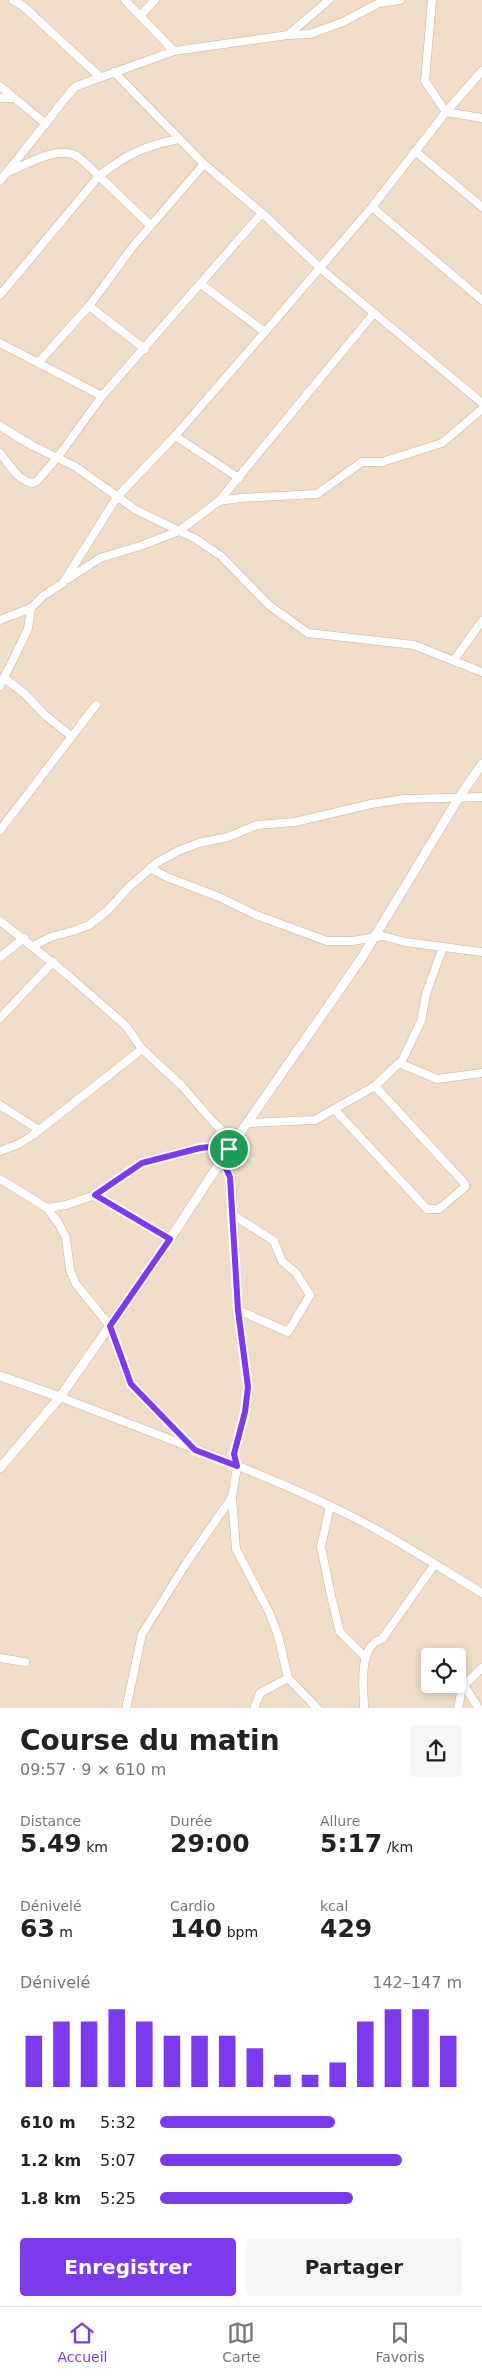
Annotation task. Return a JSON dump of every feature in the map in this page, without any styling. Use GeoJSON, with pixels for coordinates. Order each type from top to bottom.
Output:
{"type":"FeatureCollection","features":[{"type":"Feature","properties":{"kind":"street"},"geometry":{"type":"LineString","coordinates":[[13,0],[23,6],[100,77]]}},
{"type":"Feature","properties":{"kind":"street"},"geometry":{"type":"LineString","coordinates":[[125,0],[174,52]]}},
{"type":"Feature","properties":{"kind":"street"},"geometry":{"type":"LineString","coordinates":[[140,16],[154,0]]}},
{"type":"Feature","properties":{"kind":"street"},"geometry":{"type":"LineString","coordinates":[[288,35],[329,0]]}},
{"type":"Feature","properties":{"kind":"street"},"geometry":{"type":"LineString","coordinates":[[0,181],[75,87],[174,52],[288,35],[310,34],[343,22],[379,3],[400,0]]}},
{"type":"Feature","properties":{"kind":"street"},"geometry":{"type":"LineString","coordinates":[[432,0],[426,81],[446,112],[482,118]]}},
{"type":"Feature","properties":{"kind":"street"},"geometry":{"type":"LineString","coordinates":[[63,583],[117,497],[175,436],[320,268],[372,207],[446,112],[482,71]]}},
{"type":"Feature","properties":{"kind":"street"},"geometry":{"type":"LineString","coordinates":[[114,72],[204,164],[262,213],[320,268],[482,403]]}},
{"type":"Feature","properties":{"kind":"street"},"geometry":{"type":"LineString","coordinates":[[0,86],[46,124]]}},
{"type":"Feature","properties":{"kind":"street"},"geometry":{"type":"LineString","coordinates":[[0,98],[14,98]]}},
{"type":"Feature","properties":{"kind":"street"},"geometry":{"type":"LineString","coordinates":[[0,295],[100,176],[124,157],[158,143],[179,139]]}},
{"type":"Feature","properties":{"kind":"street"},"geometry":{"type":"LineString","coordinates":[[415,151],[482,207]]}},
{"type":"Feature","properties":{"kind":"street"},"geometry":{"type":"LineString","coordinates":[[7,173],[44,158],[66,152],[77,156],[150,225]]}},
{"type":"Feature","properties":{"kind":"street"},"geometry":{"type":"LineString","coordinates":[[38,363],[90,306],[150,225],[204,164]]}},
{"type":"Feature","properties":{"kind":"street"},"geometry":{"type":"LineString","coordinates":[[372,207],[482,300]]}},
{"type":"Feature","properties":{"kind":"street"},"geometry":{"type":"LineString","coordinates":[[0,453],[11,468],[25,481],[33,483],[57,458],[102,396],[262,213]]}},
{"type":"Feature","properties":{"kind":"street"},"geometry":{"type":"LineString","coordinates":[[201,284],[265,332]]}},
{"type":"Feature","properties":{"kind":"street"},"geometry":{"type":"LineString","coordinates":[[90,306],[145,349]]}},
{"type":"Feature","properties":{"kind":"street"},"geometry":{"type":"LineString","coordinates":[[0,620],[31,608],[43,596],[82,568],[100,558],[140,546],[179,531],[219,501],[374,313]]}},
{"type":"Feature","properties":{"kind":"street"},"geometry":{"type":"LineString","coordinates":[[0,343],[102,396]]}},
{"type":"Feature","properties":{"kind":"street"},"geometry":{"type":"LineString","coordinates":[[219,501],[317,494],[362,462],[382,462],[442,443],[482,409]]}},
{"type":"Feature","properties":{"kind":"street"},"geometry":{"type":"LineString","coordinates":[[0,426],[76,467],[136,510],[179,531],[221,556],[270,606],[308,633],[414,645],[482,672]]}},
{"type":"Feature","properties":{"kind":"street"},"geometry":{"type":"LineString","coordinates":[[175,436],[238,478]]}},
{"type":"Feature","properties":{"kind":"street"},"geometry":{"type":"LineString","coordinates":[[31,608],[28,629],[1,684],[71,736]]}},
{"type":"Feature","properties":{"kind":"street"},"geometry":{"type":"LineString","coordinates":[[454,660],[482,621]]}},
{"type":"Feature","properties":{"kind":"street"},"geometry":{"type":"LineString","coordinates":[[1,827],[96,705]]}},
{"type":"Feature","properties":{"kind":"street"},"geometry":{"type":"LineString","coordinates":[[0,1468],[60,1397],[170,1239],[375,937],[460,796],[482,764]]}},
{"type":"Feature","properties":{"kind":"street"},"geometry":{"type":"LineString","coordinates":[[33,946],[51,937],[89,925],[107,912],[150,868],[178,851],[199,843],[228,837],[257,825],[295,822],[348,808],[395,800],[460,796],[482,797]]}},
{"type":"Feature","properties":{"kind":"street"},"geometry":{"type":"LineString","coordinates":[[150,868],[158,873],[219,897],[260,917],[327,941],[352,941],[375,937],[482,952]]}},
{"type":"Feature","properties":{"kind":"street"},"geometry":{"type":"LineString","coordinates":[[0,921],[53,962],[126,1026],[142,1049],[182,1086],[232,1145]]}},
{"type":"Feature","properties":{"kind":"street"},"geometry":{"type":"LineString","coordinates":[[0,957],[24,938]]}},
{"type":"Feature","properties":{"kind":"street"},"geometry":{"type":"LineString","coordinates":[[248,1123],[312,1121],[335,1110],[375,1086],[397,1064],[401,1063],[422,1021],[426,994],[443,947]]}},
{"type":"Feature","properties":{"kind":"street"},"geometry":{"type":"LineString","coordinates":[[0,1018],[53,962]]}},
{"type":"Feature","properties":{"kind":"street"},"geometry":{"type":"LineString","coordinates":[[0,1151],[19,1144],[39,1130],[142,1049]]}},
{"type":"Feature","properties":{"kind":"street"},"geometry":{"type":"LineString","coordinates":[[401,1063],[437,1079],[482,1073]]}},
{"type":"Feature","properties":{"kind":"street"},"geometry":{"type":"LineString","coordinates":[[335,1110],[427,1209],[439,1210],[465,1187],[465,1184],[375,1086]]}},
{"type":"Feature","properties":{"kind":"street"},"geometry":{"type":"LineString","coordinates":[[0,1105],[39,1130]]}},
{"type":"Feature","properties":{"kind":"street"},"geometry":{"type":"LineString","coordinates":[[47,1208],[66,1205],[95,1195],[142,1163],[200,1148],[232,1145]]}},
{"type":"Feature","properties":{"kind":"street"},"geometry":{"type":"LineString","coordinates":[[220,1163],[225,1166],[230,1177],[238,1310],[248,1387],[245,1412],[234,1454],[237,1466],[232,1497],[236,1549],[269,1612],[278,1634],[288,1678],[318,1708]]}},
{"type":"Feature","properties":{"kind":"street"},"geometry":{"type":"LineString","coordinates":[[0,1180],[47,1208],[63,1230],[66,1238],[70,1270],[76,1284],[110,1326],[131,1384],[195,1450]]}},
{"type":"Feature","properties":{"kind":"street"},"geometry":{"type":"LineString","coordinates":[[95,1195],[170,1239]]}},
{"type":"Feature","properties":{"kind":"street"},"geometry":{"type":"LineString","coordinates":[[232,1215],[274,1241],[282,1262],[296,1273],[310,1295],[288,1332],[238,1310]]}},
{"type":"Feature","properties":{"kind":"street"},"geometry":{"type":"LineString","coordinates":[[0,1376],[60,1397],[237,1466],[330,1506],[382,1532],[482,1593]]}},
{"type":"Feature","properties":{"kind":"street"},"geometry":{"type":"LineString","coordinates":[[126,1708],[142,1634],[187,1562],[232,1497]]}},
{"type":"Feature","properties":{"kind":"street"},"geometry":{"type":"LineString","coordinates":[[330,1506],[321,1547],[332,1600],[340,1632],[365,1657]]}},
{"type":"Feature","properties":{"kind":"street"},"geometry":{"type":"LineString","coordinates":[[364,1708],[365,1657],[370,1647],[382,1639],[435,1564]]}},
{"type":"Feature","properties":{"kind":"street"},"geometry":{"type":"LineString","coordinates":[[0,1658],[25,1662]]}},
{"type":"Feature","properties":{"kind":"street"},"geometry":{"type":"LineString","coordinates":[[466,1683],[482,1668]]}},
{"type":"Feature","properties":{"kind":"street"},"geometry":{"type":"LineString","coordinates":[[254,1708],[260,1693],[268,1687],[288,1678]]}},
{"type":"Feature","properties":{"kind":"street"},"geometry":{"type":"LineString","coordinates":[[466,1688],[479,1708]]}},
{"type":"Feature","properties":{"kind":"street"},"geometry":{"type":"LineString","coordinates":[[458,1708],[462,1693]]}},
{"type":"Feature","properties":{"kind":"route"},"geometry":{"type":"LineString","coordinates":[[220,1146],[229,1149],[220,1163],[228,1171],[232,1187],[238,1310],[248,1387],[245,1412],[234,1454],[237,1466],[195,1450],[128,1379],[110,1326],[170,1239],[95,1195],[142,1163],[183,1154],[200,1148],[220,1146]]}}]}
